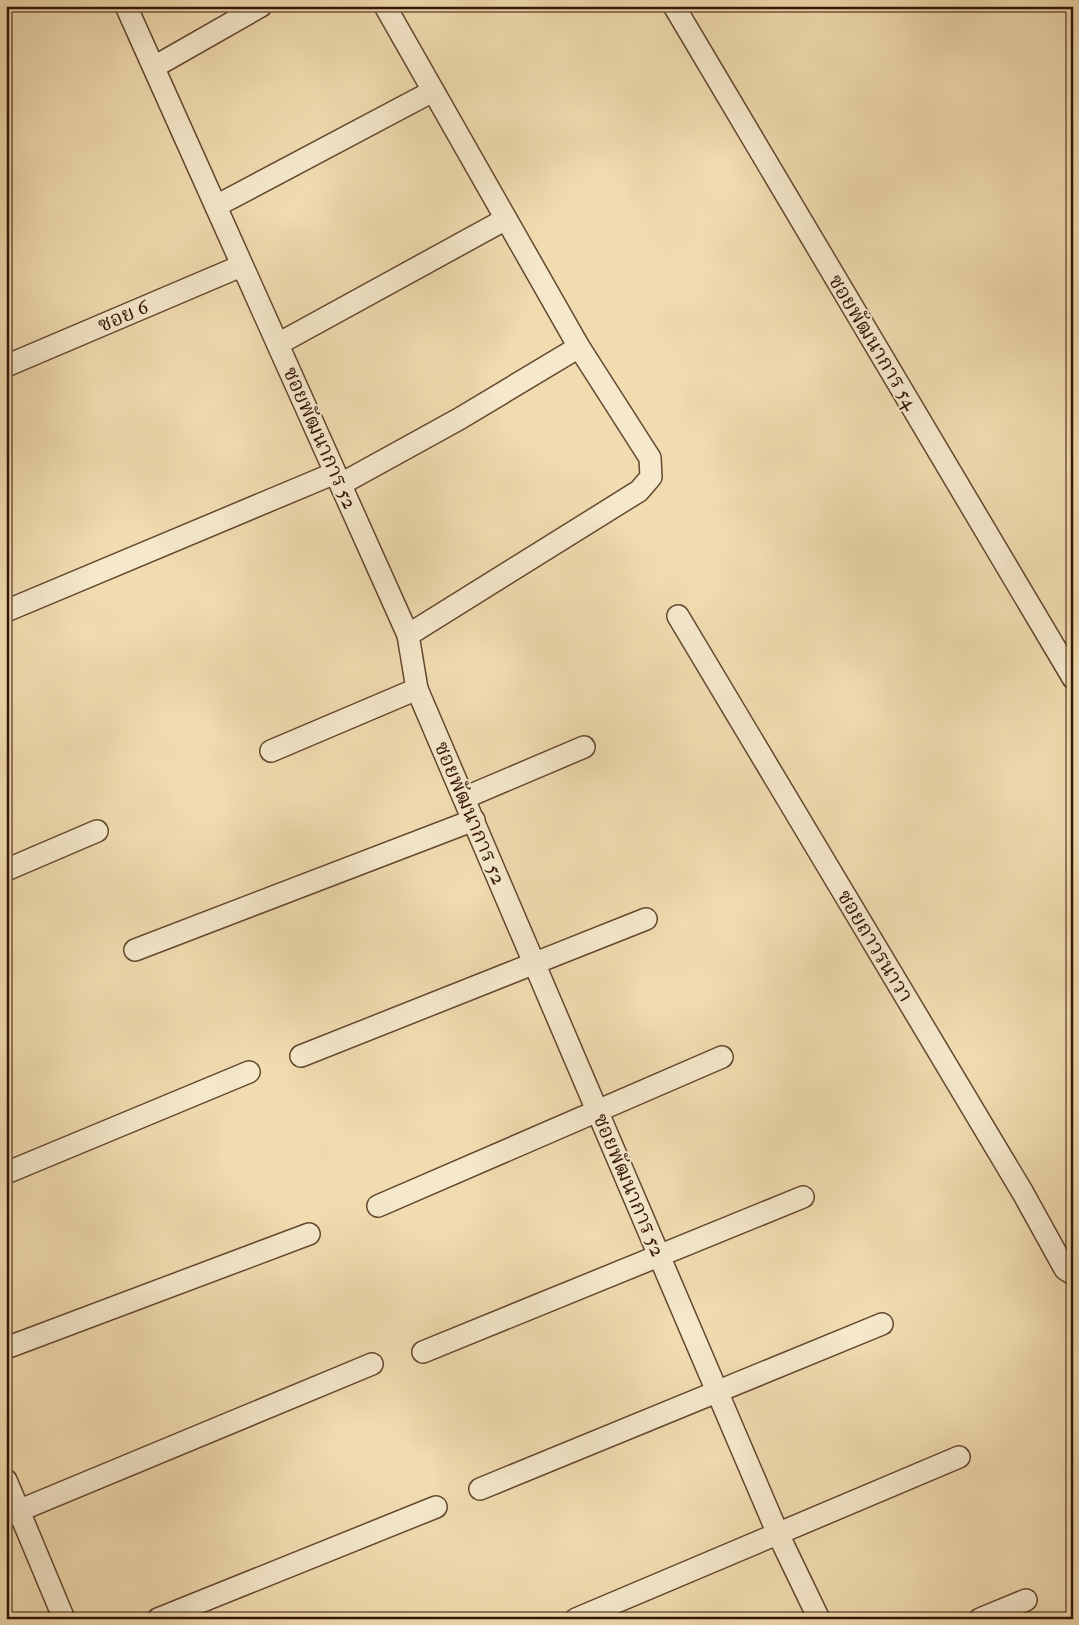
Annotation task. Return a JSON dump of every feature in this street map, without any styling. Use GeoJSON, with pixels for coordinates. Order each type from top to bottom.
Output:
{"type":"FeatureCollection","features":[{"type":"Feature","properties":{"kind":"street","name":"ซอยพัฒนาการ 52"},"geometry":{"type":"LineString","coordinates":[[126,6],[408,635],[417,689],[778,1534],[818,1619]]}},
{"type":"Feature","properties":{"kind":"street"},"geometry":{"type":"LineString","coordinates":[[154,67],[261,6]]}},
{"type":"Feature","properties":{"kind":"street"},"geometry":{"type":"LineString","coordinates":[[385,6],[579,347],[650,458],[650,477],[638,491],[408,635]]}},
{"type":"Feature","properties":{"kind":"street","name":"ซอยพัฒนาการ 54"},"geometry":{"type":"LineString","coordinates":[[674,6],[1073,678]]}},
{"type":"Feature","properties":{"kind":"street"},"geometry":{"type":"LineString","coordinates":[[216,206],[433,91]]}},
{"type":"Feature","properties":{"kind":"street"},"geometry":{"type":"LineString","coordinates":[[278,344],[506,219]]}},
{"type":"Feature","properties":{"kind":"street","name":"ซอย 6"},"geometry":{"type":"LineString","coordinates":[[6,366],[241,266]]}},
{"type":"Feature","properties":{"kind":"street"},"geometry":{"type":"LineString","coordinates":[[6,610],[338,478],[459,419],[579,347]]}},
{"type":"Feature","properties":{"kind":"street","name":"ซอยถาวรนาวา"},"geometry":{"type":"LineString","coordinates":[[678,616],[1023,1193],[1065,1269],[1073,1274]]}},
{"type":"Feature","properties":{"kind":"street"},"geometry":{"type":"LineString","coordinates":[[271,751],[417,689]]}},
{"type":"Feature","properties":{"kind":"street"},"geometry":{"type":"LineString","coordinates":[[464,798],[584,747]]}},
{"type":"Feature","properties":{"kind":"street"},"geometry":{"type":"LineString","coordinates":[[135,950],[474,820]]}},
{"type":"Feature","properties":{"kind":"street"},"geometry":{"type":"LineString","coordinates":[[6,870],[97,831]]}},
{"type":"Feature","properties":{"kind":"street"},"geometry":{"type":"LineString","coordinates":[[301,1056],[646,919]]}},
{"type":"Feature","properties":{"kind":"street"},"geometry":{"type":"LineString","coordinates":[[378,1206],[722,1057]]}},
{"type":"Feature","properties":{"kind":"street"},"geometry":{"type":"LineString","coordinates":[[6,1173],[249,1072]]}},
{"type":"Feature","properties":{"kind":"street"},"geometry":{"type":"LineString","coordinates":[[423,1352],[803,1198]]}},
{"type":"Feature","properties":{"kind":"street"},"geometry":{"type":"LineString","coordinates":[[6,1348],[309,1234]]}},
{"type":"Feature","properties":{"kind":"street"},"geometry":{"type":"LineString","coordinates":[[480,1489],[882,1324]]}},
{"type":"Feature","properties":{"kind":"street"},"geometry":{"type":"LineString","coordinates":[[13,1513],[372,1364]]}},
{"type":"Feature","properties":{"kind":"street"},"geometry":{"type":"LineString","coordinates":[[576,1619],[959,1457]]}},
{"type":"Feature","properties":{"kind":"street"},"geometry":{"type":"LineString","coordinates":[[6,1480],[13,1513],[64,1619]]}},
{"type":"Feature","properties":{"kind":"street"},"geometry":{"type":"LineString","coordinates":[[158,1619],[436,1507]]}},
{"type":"Feature","properties":{"kind":"street"},"geometry":{"type":"LineString","coordinates":[[980,1619],[1026,1600]]}}]}
